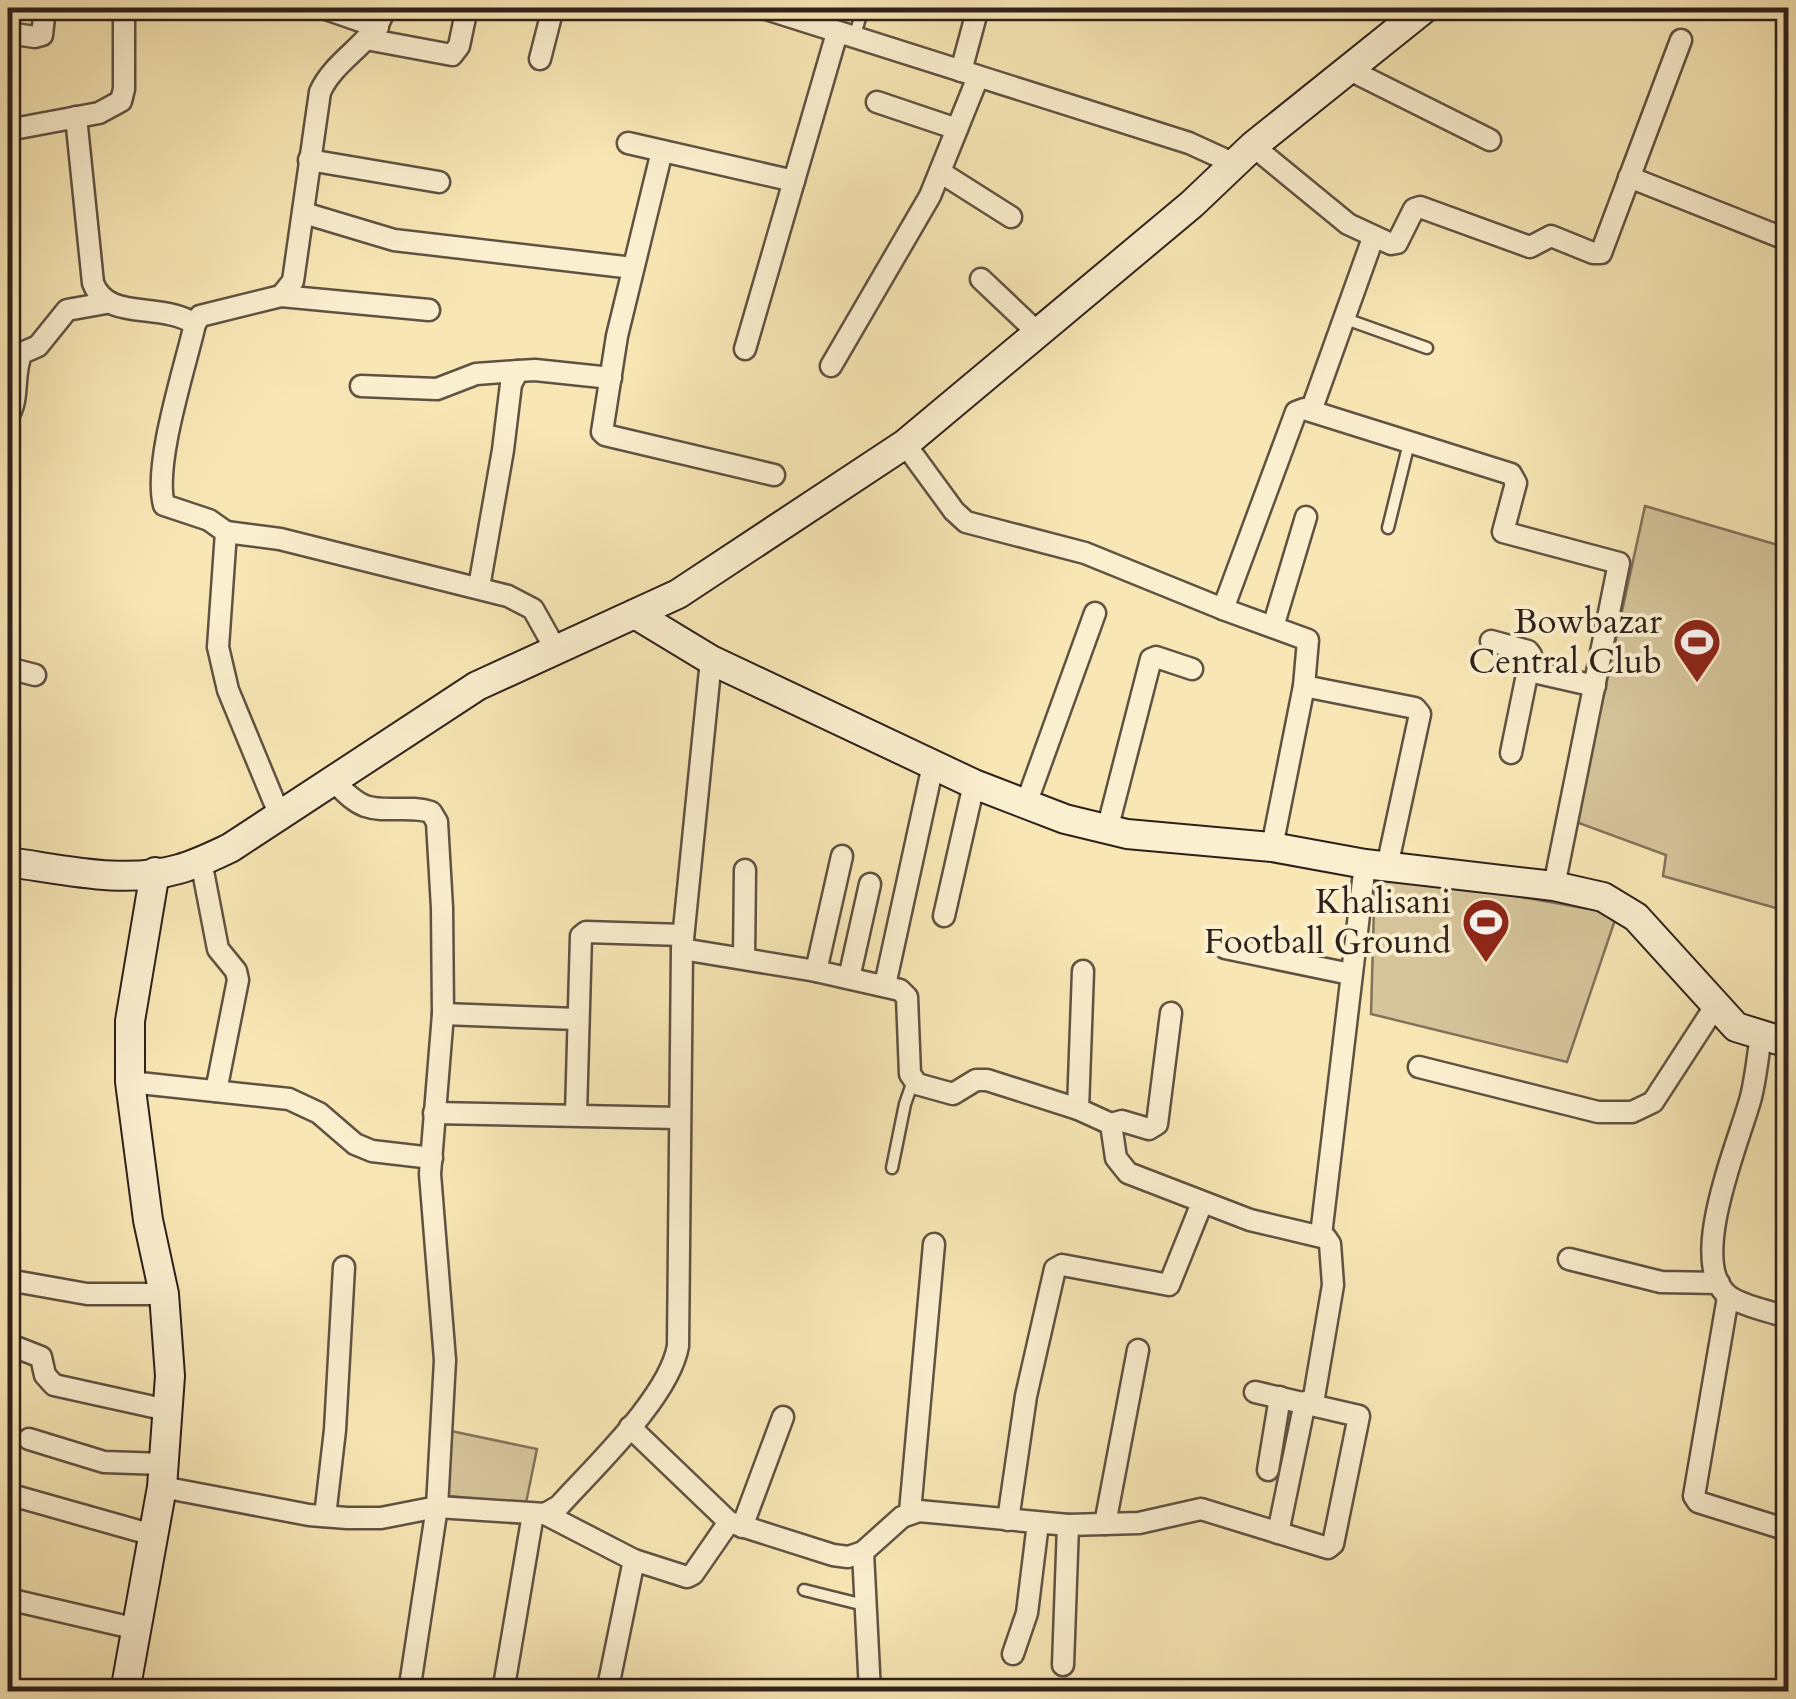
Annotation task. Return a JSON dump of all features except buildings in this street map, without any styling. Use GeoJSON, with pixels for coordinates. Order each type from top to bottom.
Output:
{"type":"FeatureCollection","features":[{"type":"Feature","properties":{"kind":"street"},"geometry":{"type":"LineString","coordinates":[[8,33],[42,35],[45,8]]}},
{"type":"Feature","properties":{"kind":"street"},"geometry":{"type":"LineString","coordinates":[[8,130],[99,113],[121,101],[124,8]]}},
{"type":"Feature","properties":{"kind":"street"},"geometry":{"type":"LineString","coordinates":[[323,8],[376,24],[452,55],[467,8]]}},
{"type":"Feature","properties":{"kind":"street"},"geometry":{"type":"LineString","coordinates":[[540,58],[554,8]]}},
{"type":"Feature","properties":{"kind":"street"},"geometry":{"type":"LineString","coordinates":[[763,8],[1189,143],[1244,155],[1373,238],[1396,244],[1414,210],[1420,207],[1530,247],[1551,236],[1593,253],[1601,252],[1681,40]]}},
{"type":"Feature","properties":{"kind":"street"},"geometry":{"type":"LineString","coordinates":[[831,366],[925,206],[940,172],[957,129],[978,8]]}},
{"type":"Feature","properties":{"kind":"street"},"geometry":{"type":"LineString","coordinates":[[8,862],[120,876],[176,870],[201,862],[230,848],[477,686],[678,594],[905,444],[1418,10]]}},
{"type":"Feature","properties":{"kind":"street"},"geometry":{"type":"LineString","coordinates":[[282,296],[293,282],[324,82],[328,73],[376,24]]}},
{"type":"Feature","properties":{"kind":"street"},"geometry":{"type":"LineString","coordinates":[[744,349],[794,181],[845,35]]}},
{"type":"Feature","properties":{"kind":"street"},"geometry":{"type":"LineString","coordinates":[[1348,68],[1490,140]]}},
{"type":"Feature","properties":{"kind":"street"},"geometry":{"type":"LineString","coordinates":[[877,102],[957,129]]}},
{"type":"Feature","properties":{"kind":"street"},"geometry":{"type":"LineString","coordinates":[[76,117],[93,282],[106,303]]}},
{"type":"Feature","properties":{"kind":"street"},"geometry":{"type":"LineString","coordinates":[[628,143],[794,181]]}},
{"type":"Feature","properties":{"kind":"street"},"geometry":{"type":"LineString","coordinates":[[662,151],[633,268],[602,428],[605,435],[774,475]]}},
{"type":"Feature","properties":{"kind":"street"},"geometry":{"type":"LineString","coordinates":[[309,160],[440,182]]}},
{"type":"Feature","properties":{"kind":"street"},"geometry":{"type":"LineString","coordinates":[[940,172],[1011,217]]}},
{"type":"Feature","properties":{"kind":"street"},"geometry":{"type":"LineString","coordinates":[[1629,176],[1788,240]]}},
{"type":"Feature","properties":{"kind":"street"},"geometry":{"type":"LineString","coordinates":[[304,213],[394,240],[633,268]]}},
{"type":"Feature","properties":{"kind":"street"},"geometry":{"type":"LineString","coordinates":[[1311,411],[1373,238]]}},
{"type":"Feature","properties":{"kind":"street"},"geometry":{"type":"LineString","coordinates":[[981,278],[1038,333]]}},
{"type":"Feature","properties":{"kind":"street"},"geometry":{"type":"LineString","coordinates":[[429,310],[282,296],[200,316],[165,453],[160,491],[164,504],[209,520],[226,532],[280,539],[508,596],[533,609],[556,650]]}},
{"type":"Feature","properties":{"kind":"street"},"geometry":{"type":"LineString","coordinates":[[8,416],[14,407],[16,366],[22,352],[46,339],[67,310],[106,303],[172,314],[195,324]]}},
{"type":"Feature","properties":{"kind":"street"},"geometry":{"type":"LineString","coordinates":[[361,386],[438,389],[476,374],[535,370],[611,378]]}},
{"type":"Feature","properties":{"kind":"street"},"geometry":{"type":"LineString","coordinates":[[479,588],[511,384],[518,371]]}},
{"type":"Feature","properties":{"kind":"street"},"geometry":{"type":"LineString","coordinates":[[1223,609],[1296,412],[1311,411],[1514,476],[1516,484],[1504,532],[1619,563],[1554,886]]}},
{"type":"Feature","properties":{"kind":"street"},"geometry":{"type":"LineString","coordinates":[[905,444],[954,512],[966,522],[1086,553],[1310,641],[1272,848]]}},
{"type":"Feature","properties":{"kind":"street"},"geometry":{"type":"LineString","coordinates":[[1273,627],[1306,517]]}},
{"type":"Feature","properties":{"kind":"street"},"geometry":{"type":"LineString","coordinates":[[226,532],[218,647],[228,690],[280,816]]}},
{"type":"Feature","properties":{"kind":"street"},"geometry":{"type":"LineString","coordinates":[[1026,804],[1095,613]]}},
{"type":"Feature","properties":{"kind":"street"},"geometry":{"type":"LineString","coordinates":[[635,614],[712,660],[974,784],[1106,830],[1554,886],[1619,904],[1636,917],[1736,1028],[1775,1039],[1724,1176],[1713,1238],[1713,1260],[1724,1290],[1694,1496],[1698,1502],[1778,1526]]}},
{"type":"Feature","properties":{"kind":"street"},"geometry":{"type":"LineString","coordinates":[[1491,642],[1528,651],[1531,658],[1511,753]]}},
{"type":"Feature","properties":{"kind":"street"},"geometry":{"type":"LineString","coordinates":[[1106,830],[1151,659],[1192,669]]}},
{"type":"Feature","properties":{"kind":"street"},"geometry":{"type":"LineString","coordinates":[[540,1514],[559,1506],[630,1427],[671,1372],[678,1346],[682,942],[712,660]]}},
{"type":"Feature","properties":{"kind":"street"},"geometry":{"type":"LineString","coordinates":[[8,668],[35,675]]}},
{"type":"Feature","properties":{"kind":"street"},"geometry":{"type":"LineString","coordinates":[[1530,672],[1595,686]]}},
{"type":"Feature","properties":{"kind":"street"},"geometry":{"type":"LineString","coordinates":[[1304,686],[1415,708],[1420,714],[1350,974],[1320,1235]]}},
{"type":"Feature","properties":{"kind":"street"},"geometry":{"type":"LineString","coordinates":[[885,985],[933,765]]}},
{"type":"Feature","properties":{"kind":"street"},"geometry":{"type":"LineString","coordinates":[[332,780],[360,804],[371,808],[418,808],[431,812],[437,822],[443,1014],[430,1174],[445,1360],[437,1507],[410,1692]]}},
{"type":"Feature","properties":{"kind":"street"},"geometry":{"type":"LineString","coordinates":[[944,916],[974,784]]}},
{"type":"Feature","properties":{"kind":"street"},"geometry":{"type":"LineString","coordinates":[[816,971],[842,856]]}},
{"type":"Feature","properties":{"kind":"street"},"geometry":{"type":"LineString","coordinates":[[201,862],[218,950],[236,971],[238,980],[216,1090]]}},
{"type":"Feature","properties":{"kind":"street"},"geometry":{"type":"LineString","coordinates":[[744,958],[745,870]]}},
{"type":"Feature","properties":{"kind":"street"},"geometry":{"type":"LineString","coordinates":[[125,1692],[162,1476],[170,1376],[164,1294],[148,1220],[130,1082],[130,1022],[155,872]]}},
{"type":"Feature","properties":{"kind":"street"},"geometry":{"type":"LineString","coordinates":[[849,978],[870,884]]}},
{"type":"Feature","properties":{"kind":"street"},"geometry":{"type":"LineString","coordinates":[[576,1114],[583,934],[682,942],[900,990],[906,998],[913,1082],[953,1094],[976,1080],[987,1080],[1078,1109],[1111,1124],[1122,1121],[1149,1129],[1157,1124],[1171,1013]]}},
{"type":"Feature","properties":{"kind":"street"},"geometry":{"type":"LineString","coordinates":[[1225,948],[1350,974]]}},
{"type":"Feature","properties":{"kind":"street"},"geometry":{"type":"LineString","coordinates":[[1078,1109],[1083,970]]}},
{"type":"Feature","properties":{"kind":"street"},"geometry":{"type":"LineString","coordinates":[[1419,1067],[1598,1112],[1632,1112],[1653,1102],[1716,1005]]}},
{"type":"Feature","properties":{"kind":"street"},"geometry":{"type":"LineString","coordinates":[[443,1014],[578,1019]]}},
{"type":"Feature","properties":{"kind":"street"},"geometry":{"type":"LineString","coordinates":[[130,1082],[289,1099],[318,1113],[355,1144],[372,1151],[432,1158]]}},
{"type":"Feature","properties":{"kind":"street"},"geometry":{"type":"LineString","coordinates":[[434,1113],[678,1118]]}},
{"type":"Feature","properties":{"kind":"street"},"geometry":{"type":"LineString","coordinates":[[1111,1124],[1116,1158],[1122,1170],[1265,1225],[1320,1235],[1330,1244],[1333,1285],[1278,1533]]}},
{"type":"Feature","properties":{"kind":"street"},"geometry":{"type":"LineString","coordinates":[[1008,1520],[1026,1396],[1055,1269],[1062,1265],[1169,1285],[1202,1203]]}},
{"type":"Feature","properties":{"kind":"street"},"geometry":{"type":"LineString","coordinates":[[910,1512],[934,1244]]}},
{"type":"Feature","properties":{"kind":"street"},"geometry":{"type":"LineString","coordinates":[[1568,1260],[1661,1282],[1724,1290],[1788,1318]]}},
{"type":"Feature","properties":{"kind":"street"},"geometry":{"type":"LineString","coordinates":[[324,1516],[335,1430],[344,1267]]}},
{"type":"Feature","properties":{"kind":"street"},"geometry":{"type":"LineString","coordinates":[[8,1280],[87,1294],[164,1294]]}},
{"type":"Feature","properties":{"kind":"street"},"geometry":{"type":"LineString","coordinates":[[8,1349],[18,1348],[41,1357],[45,1375],[54,1385],[167,1410]]}},
{"type":"Feature","properties":{"kind":"street"},"geometry":{"type":"LineString","coordinates":[[1105,1524],[1138,1350]]}},
{"type":"Feature","properties":{"kind":"street"},"geometry":{"type":"LineString","coordinates":[[630,1427],[735,1524],[842,1557],[862,1552],[910,1512],[1068,1525],[1139,1523],[1202,1509],[1323,1548],[1333,1544],[1360,1416],[1255,1392]]}},
{"type":"Feature","properties":{"kind":"street"},"geometry":{"type":"LineString","coordinates":[[1268,1470],[1280,1397]]}},
{"type":"Feature","properties":{"kind":"street"},"geometry":{"type":"LineString","coordinates":[[29,1440],[324,1516],[380,1518],[437,1507],[540,1514],[634,1560],[681,1577],[690,1576],[735,1524],[783,1416]]}},
{"type":"Feature","properties":{"kind":"street"},"geometry":{"type":"LineString","coordinates":[[8,1494],[153,1535]]}},
{"type":"Feature","properties":{"kind":"street"},"geometry":{"type":"LineString","coordinates":[[503,1692],[540,1514]]}},
{"type":"Feature","properties":{"kind":"street"},"geometry":{"type":"LineString","coordinates":[[1013,1654],[1027,1614],[1038,1522]]}},
{"type":"Feature","properties":{"kind":"street"},"geometry":{"type":"LineString","coordinates":[[1063,1665],[1068,1525]]}},
{"type":"Feature","properties":{"kind":"street"},"geometry":{"type":"LineString","coordinates":[[862,1552],[870,1692]]}},
{"type":"Feature","properties":{"kind":"street"},"geometry":{"type":"LineString","coordinates":[[607,1692],[634,1560]]}},
{"type":"Feature","properties":{"kind":"street"},"geometry":{"type":"LineString","coordinates":[[8,1598],[136,1629]]}},
{"type":"Feature","properties":{"kind":"lane"},"geometry":{"type":"LineString","coordinates":[[845,35],[863,8]]}},
{"type":"Feature","properties":{"kind":"lane"},"geometry":{"type":"LineString","coordinates":[[1342,317],[1427,348]]}},
{"type":"Feature","properties":{"kind":"lane"},"geometry":{"type":"LineString","coordinates":[[1388,528],[1410,443]]}},
{"type":"Feature","properties":{"kind":"lane"},"geometry":{"type":"LineString","coordinates":[[892,1168],[913,1082]]}},
{"type":"Feature","properties":{"kind":"lane"},"geometry":{"type":"LineString","coordinates":[[804,1590],[864,1605]]}},
{"type":"Feature","properties":{"kind":"shaded area","name":"Bowbazar Central Club"},"geometry":{"type":"Polygon","coordinates":[[[1645,506],[1788,548],[1788,870],[1779,909],[1663,876],[1666,855],[1576,822],[1645,506]]]}},
{"type":"Feature","properties":{"kind":"shaded area","name":"Khalisani Football Ground"},"geometry":{"type":"Polygon","coordinates":[[[1375,871],[1617,914],[1567,1062],[1371,1014],[1375,871]]]}},
{"type":"Feature","properties":{"kind":"shaded area"},"geometry":{"type":"Polygon","coordinates":[[[451,1431],[537,1449],[526,1503],[448,1496],[451,1431]]]}},
{"type":"Feature","properties":{"kind":"place","name":"Bowbazar Central Club"},"geometry":{"type":"Point","coordinates":[1697,684]}},
{"type":"Feature","properties":{"kind":"place","name":"Khalisani Football Ground"},"geometry":{"type":"Point","coordinates":[1486,964]}}]}
